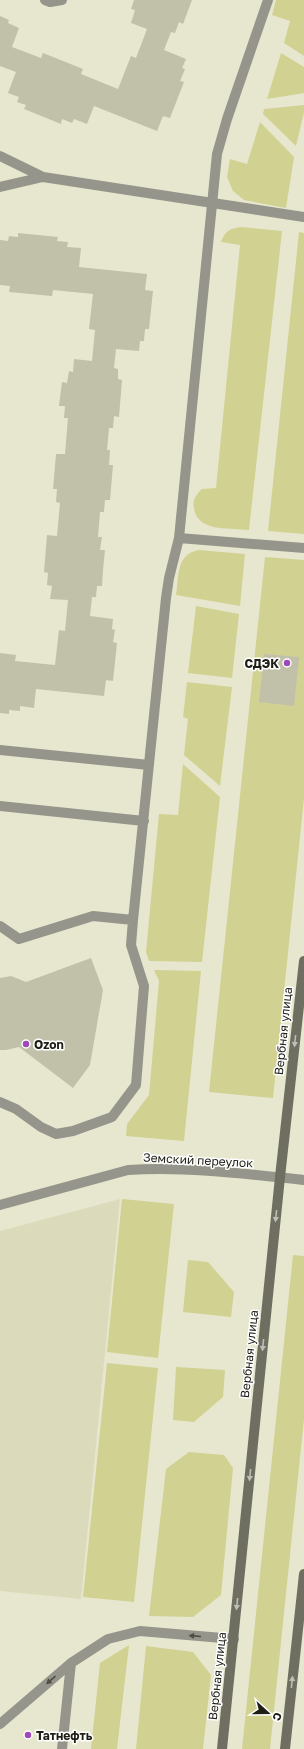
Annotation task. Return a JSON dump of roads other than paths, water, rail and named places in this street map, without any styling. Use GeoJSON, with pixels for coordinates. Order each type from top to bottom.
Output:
{"type":"FeatureCollection","features":[{"type":"Feature","properties":{"kind":"main road","name":"Вербная улица"},"geometry":{"type":"LineString","coordinates":[[222,1749],[280,1177],[304,961]]}},
{"type":"Feature","properties":{"kind":"main road"},"geometry":{"type":"LineString","coordinates":[[285,1749],[304,1574]]}},
{"type":"Feature","properties":{"kind":"street"},"geometry":{"type":"LineString","coordinates":[[45,0],[50,2],[62,0]]}},
{"type":"Feature","properties":{"kind":"street"},"geometry":{"type":"LineString","coordinates":[[0,1102],[16,1109],[41,1127],[56,1134],[73,1131],[112,1117],[136,1085],[144,986],[131,945],[133,920],[166,598],[169,578],[180,538],[217,154],[227,119],[268,0]]}},
{"type":"Feature","properties":{"kind":"street"},"geometry":{"type":"LineString","coordinates":[[0,156],[42,177],[304,217]]}},
{"type":"Feature","properties":{"kind":"street"},"geometry":{"type":"LineString","coordinates":[[0,187],[42,177]]}},
{"type":"Feature","properties":{"kind":"street"},"geometry":{"type":"LineString","coordinates":[[180,538],[304,548]]}},
{"type":"Feature","properties":{"kind":"street"},"geometry":{"type":"LineString","coordinates":[[0,750],[149,766]]}},
{"type":"Feature","properties":{"kind":"street"},"geometry":{"type":"LineString","coordinates":[[0,806],[144,821]]}},
{"type":"Feature","properties":{"kind":"street"},"geometry":{"type":"LineString","coordinates":[[0,926],[19,939],[93,916],[133,920]]}},
{"type":"Feature","properties":{"kind":"street","name":"Земский переулок"},"geometry":{"type":"LineString","coordinates":[[0,1205],[128,1170],[149,1169],[280,1177],[304,1180]]}},
{"type":"Feature","properties":{"kind":"street"},"geometry":{"type":"LineString","coordinates":[[0,1724],[71,1663],[108,1639],[140,1631],[234,1639]]}},
{"type":"Feature","properties":{"kind":"street"},"geometry":{"type":"LineString","coordinates":[[62,1749],[71,1663]]}},
{"type":"Feature","properties":{"kind":"place","name":"СДЭК"},"geometry":{"type":"Point","coordinates":[287,663]}},
{"type":"Feature","properties":{"kind":"place","name":"Ozon"},"geometry":{"type":"Point","coordinates":[26,1044]}},
{"type":"Feature","properties":{"kind":"place","name":"Татнефть"},"geometry":{"type":"Point","coordinates":[28,1735]}}]}
